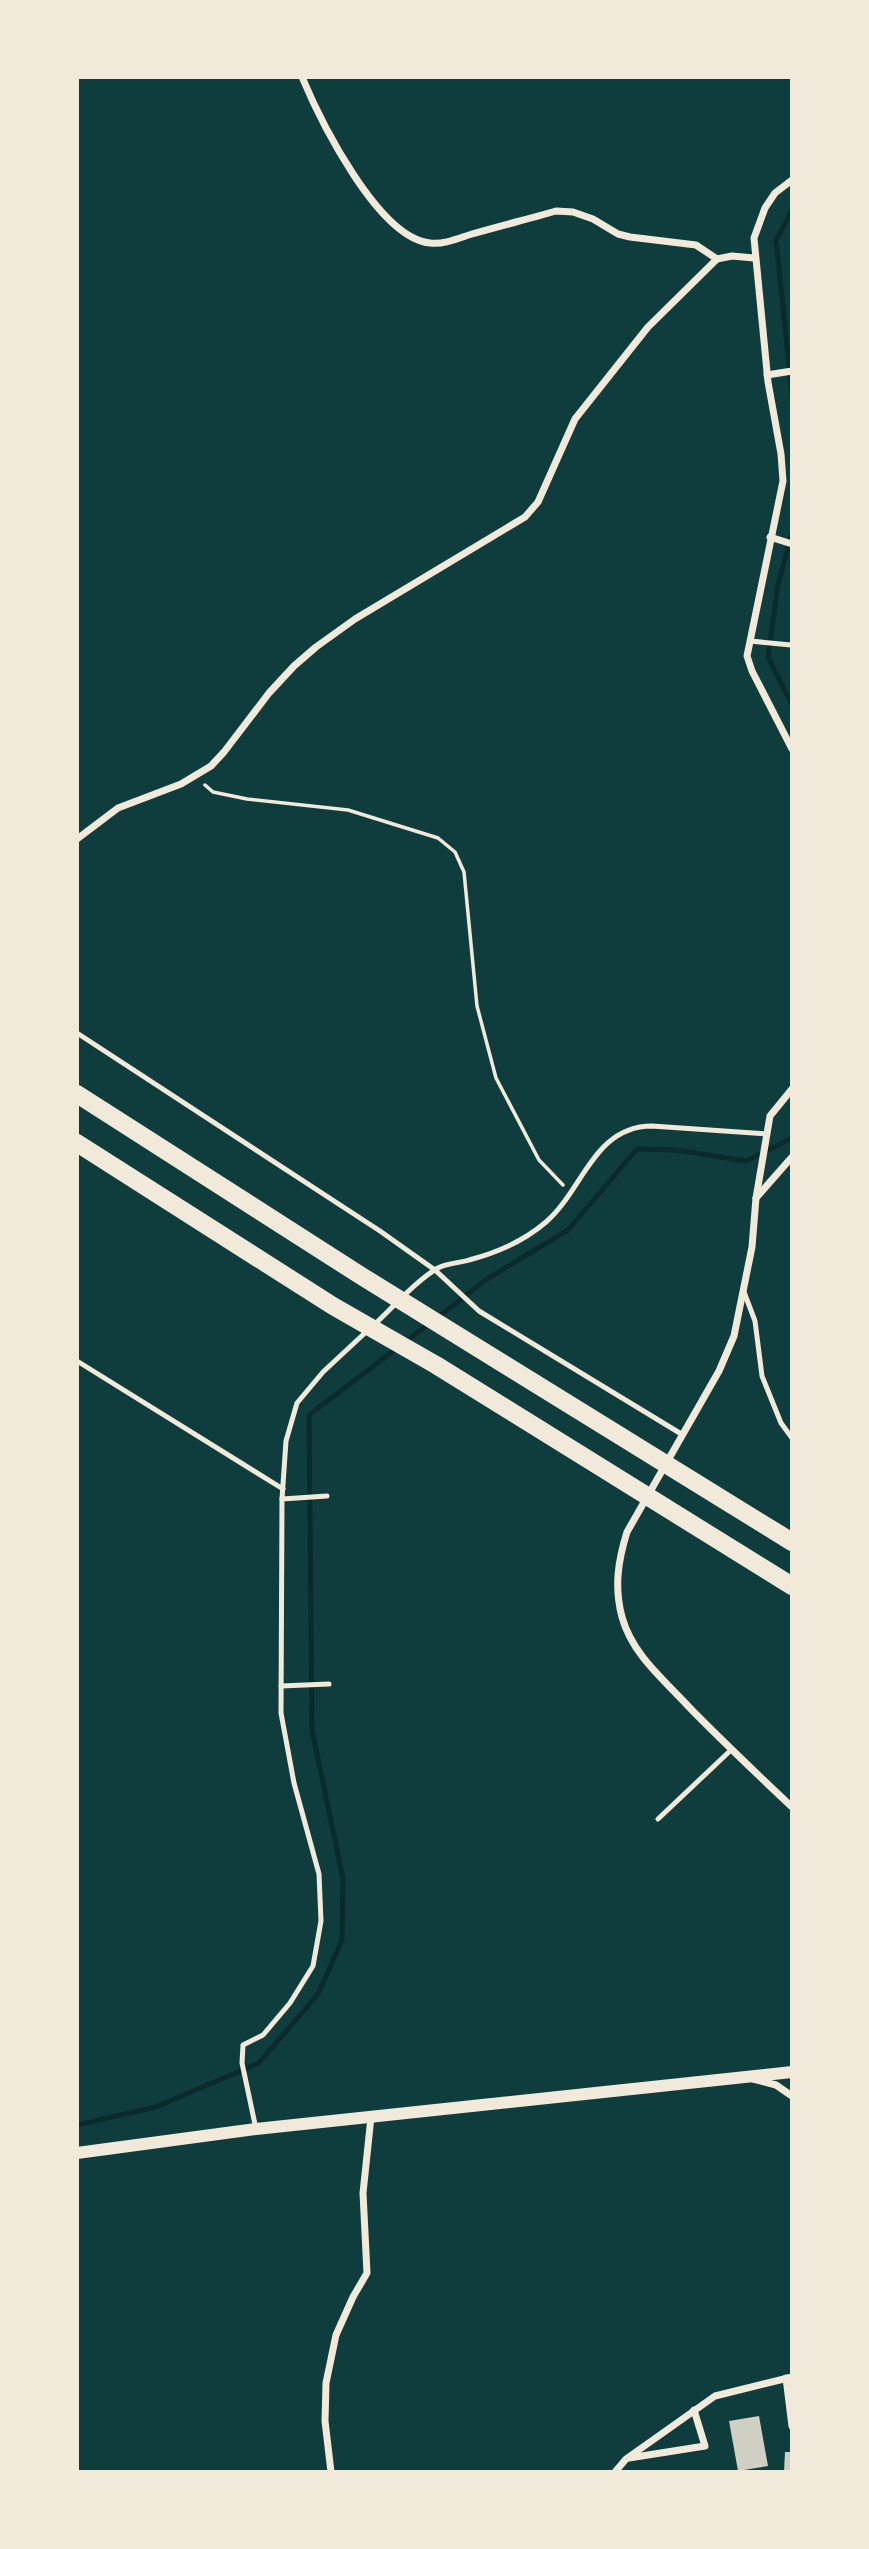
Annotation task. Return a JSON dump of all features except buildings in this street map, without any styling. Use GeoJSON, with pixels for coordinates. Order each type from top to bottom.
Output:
{"type":"FeatureCollection","features":[{"type":"Feature","properties":{"kind":"highway"},"geometry":{"type":"LineString","coordinates":[[77,1094],[363,1278],[792,1542]]}},
{"type":"Feature","properties":{"kind":"highway"},"geometry":{"type":"LineString","coordinates":[[77,1143],[333,1306],[436,1365],[792,1586]]}},
{"type":"Feature","properties":{"kind":"street"},"geometry":{"type":"LineString","coordinates":[[302,77],[359,185],[376,205],[418,240],[439,243],[556,211],[573,212],[630,237],[696,245],[718,259]]}},
{"type":"Feature","properties":{"kind":"street"},"geometry":{"type":"LineString","coordinates":[[792,180],[775,193],[765,208],[754,238],[767,375],[781,454],[789,480],[747,656],[792,749]]}},
{"type":"Feature","properties":{"kind":"street"},"geometry":{"type":"LineString","coordinates":[[77,839],[118,808],[181,784],[211,766],[269,692],[316,647],[355,619],[525,517],[538,502],[575,419],[648,327],[718,259],[732,256],[754,258]]}},
{"type":"Feature","properties":{"kind":"street"},"geometry":{"type":"LineString","coordinates":[[767,375],[792,371]]}},
{"type":"Feature","properties":{"kind":"street"},"geometry":{"type":"LineString","coordinates":[[774,538],[792,544]]}},
{"type":"Feature","properties":{"kind":"street"},"geometry":{"type":"LineString","coordinates":[[792,1089],[770,1116],[756,1198],[752,1247],[734,1336],[719,1371],[626,1532],[616,1586],[622,1617],[632,1643],[650,1666],[731,1750],[792,1807]]}},
{"type":"Feature","properties":{"kind":"street"},"geometry":{"type":"LineString","coordinates":[[756,1198],[792,1157]]}},
{"type":"Feature","properties":{"kind":"street"},"geometry":{"type":"LineString","coordinates":[[77,2153],[256,2129],[792,2072]]}},
{"type":"Feature","properties":{"kind":"street"},"geometry":{"type":"LineString","coordinates":[[746,2077],[776,2085],[792,2096]]}},
{"type":"Feature","properties":{"kind":"street"},"geometry":{"type":"LineString","coordinates":[[331,2472],[325,2421],[326,2383],[336,2334],[367,2273],[363,2193],[371,2117]]}},
{"type":"Feature","properties":{"kind":"street"},"geometry":{"type":"LineString","coordinates":[[615,2472],[626,2459],[715,2396],[789,2378],[792,2426]]}},
{"type":"Feature","properties":{"kind":"street"},"geometry":{"type":"LineString","coordinates":[[626,2459],[705,2446],[694,2410]]}},
{"type":"Feature","properties":{"kind":"lane"},"geometry":{"type":"LineString","coordinates":[[750,641],[792,645]]}},
{"type":"Feature","properties":{"kind":"lane"},"geometry":{"type":"LineString","coordinates":[[77,1033],[368,1223],[435,1270],[479,1311],[683,1436]]}},
{"type":"Feature","properties":{"kind":"lane"},"geometry":{"type":"LineString","coordinates":[[256,2129],[242,2063],[243,2045],[263,2035],[290,2003],[313,1966],[321,1921],[319,1874],[294,1783],[281,1713],[282,1499],[286,1441],[297,1403],[323,1372],[439,1266],[470,1260],[510,1245],[546,1222],[602,1147],[619,1133],[638,1126],[767,1136]]}},
{"type":"Feature","properties":{"kind":"lane"},"geometry":{"type":"LineString","coordinates":[[744,1292],[755,1321],[762,1376],[782,1423],[792,1438]]}},
{"type":"Feature","properties":{"kind":"lane"},"geometry":{"type":"LineString","coordinates":[[77,1361],[283,1489]]}},
{"type":"Feature","properties":{"kind":"lane"},"geometry":{"type":"LineString","coordinates":[[282,1499],[327,1496]]}},
{"type":"Feature","properties":{"kind":"lane"},"geometry":{"type":"LineString","coordinates":[[281,1686],[325,1684]]}},
{"type":"Feature","properties":{"kind":"lane"},"geometry":{"type":"LineString","coordinates":[[657,1819],[731,1750]]}},
{"type":"Feature","properties":{"kind":"path"},"geometry":{"type":"LineString","coordinates":[[194,776],[214,792],[259,801],[348,810],[438,838],[455,852],[464,872],[477,1006],[496,1078],[539,1160],[570,1192]]}},
{"type":"Feature","properties":{"kind":"waterway"},"geometry":{"type":"LineString","coordinates":[[792,210],[776,240],[792,394]]}},
{"type":"Feature","properties":{"kind":"waterway"},"geometry":{"type":"LineString","coordinates":[[792,533],[778,585],[768,657],[792,705]]}},
{"type":"Feature","properties":{"kind":"waterway"},"geometry":{"type":"LineString","coordinates":[[437,1318],[487,1279],[568,1230],[637,1149],[676,1150],[746,1161],[792,1138]]}},
{"type":"Feature","properties":{"kind":"waterway"},"geometry":{"type":"LineString","coordinates":[[77,2125],[156,2107],[259,2063],[318,1994],[342,1940],[343,1879],[312,1730],[309,1415],[430,1323]]}}]}
